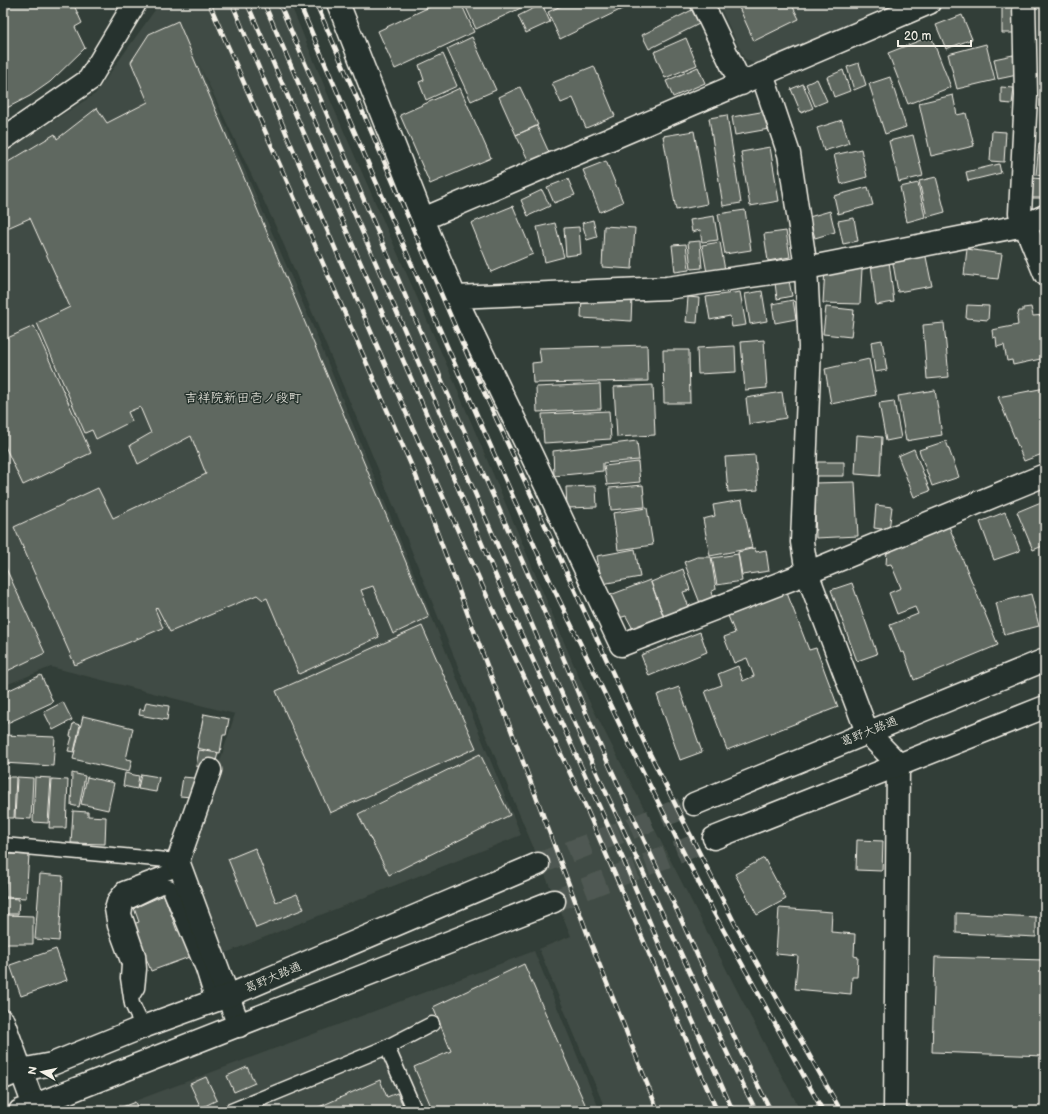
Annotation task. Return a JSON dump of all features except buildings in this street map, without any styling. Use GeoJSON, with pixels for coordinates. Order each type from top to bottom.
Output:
{"type":"FeatureCollection","features":[{"type":"Feature","properties":{"kind":"street"},"geometry":{"type":"LineString","coordinates":[[3,139],[89,80],[135,3]]}},
{"type":"Feature","properties":{"kind":"street"},"geometry":{"type":"LineString","coordinates":[[338,3],[455,297],[621,645],[807,573],[1045,475]]}},
{"type":"Feature","properties":{"kind":"street"},"geometry":{"type":"LineString","coordinates":[[702,3],[741,84]]}},
{"type":"Feature","properties":{"kind":"street"},"geometry":{"type":"LineString","coordinates":[[423,219],[929,3]]}},
{"type":"Feature","properties":{"kind":"street"},"geometry":{"type":"LineString","coordinates":[[1024,3],[1026,96],[1020,213],[1045,274]]}},
{"type":"Feature","properties":{"kind":"street"},"geometry":{"type":"LineString","coordinates":[[762,74],[789,154],[806,268],[810,347],[802,542],[807,573],[867,732],[898,764],[895,1111]]}},
{"type":"Feature","properties":{"kind":"street"},"geometry":{"type":"LineString","coordinates":[[455,297],[667,288],[806,268],[1025,225],[1045,216]]}},
{"type":"Feature","properties":{"kind":"street","name":"葛野大路通"},"geometry":{"type":"LineString","coordinates":[[694,804],[1045,660]]}},
{"type":"Feature","properties":{"kind":"street"},"geometry":{"type":"LineString","coordinates":[[714,838],[1045,707]]}},
{"type":"Feature","properties":{"kind":"street"},"geometry":{"type":"LineString","coordinates":[[210,770],[179,864],[220,998],[239,1026]]}},
{"type":"Feature","properties":{"kind":"street","name":"葛野大路通"},"geometry":{"type":"LineString","coordinates":[[12,1074],[52,1064],[220,998],[538,864]]}},
{"type":"Feature","properties":{"kind":"street"},"geometry":{"type":"LineString","coordinates":[[3,1022],[12,1074],[30,1109],[554,901]]}},
{"type":"Feature","properties":{"kind":"lane"},"geometry":{"type":"LineString","coordinates":[[3,845],[179,864]]}},
{"type":"Feature","properties":{"kind":"lane"},"geometry":{"type":"LineString","coordinates":[[143,1027],[132,1004],[128,978],[129,964],[115,926],[112,909],[115,899],[123,889],[179,864]]}},
{"type":"Feature","properties":{"kind":"lane"},"geometry":{"type":"LineString","coordinates":[[131,998],[137,988],[139,969],[138,955],[124,914],[126,903],[161,886],[169,887],[203,969],[220,998]]}},
{"type":"Feature","properties":{"kind":"lane"},"geometry":{"type":"LineString","coordinates":[[231,1111],[252,1107],[387,1047],[432,1024]]}},
{"type":"Feature","properties":{"kind":"lane"},"geometry":{"type":"LineString","coordinates":[[387,1047],[415,1111]]}},
{"type":"Feature","properties":{"kind":"shaded area"},"geometry":{"type":"Polygon","coordinates":[[[160,3],[172,3],[173,5],[174,3],[290,3],[331,102],[452,377],[589,701],[763,1041],[801,1111],[606,1111],[539,949],[571,936],[477,714],[397,514],[278,231],[198,62],[313,327],[521,835],[223,954],[189,858],[235,714],[51,667],[3,686],[3,153],[95,94],[160,3]]]}},
{"type":"Feature","properties":{"kind":"shaded area"},"geometry":{"type":"Polygon","coordinates":[[[718,3],[895,3],[756,65],[744,58],[718,3]]]}},
{"type":"Feature","properties":{"kind":"shaded area"},"geometry":{"type":"Polygon","coordinates":[[[534,951],[600,1111],[108,1111],[135,1101],[534,951]]]}},
{"type":"Feature","properties":{"kind":"tunnel"},"geometry":{"type":"LineString","coordinates":[[538,864],[694,804]]}},
{"type":"Feature","properties":{"kind":"tunnel"},"geometry":{"type":"LineString","coordinates":[[554,901],[714,838]]}},
{"type":"Feature","properties":{"kind":"railway"},"geometry":{"type":"LineString","coordinates":[[209,3],[416,476],[592,946],[658,1111]]}},
{"type":"Feature","properties":{"kind":"railway"},"geometry":{"type":"LineString","coordinates":[[232,3],[328,232],[427,460],[505,637],[587,810],[717,1111]]}},
{"type":"Feature","properties":{"kind":"railway"},"geometry":{"type":"LineString","coordinates":[[247,3],[509,607],[623,859],[670,970],[733,1111]]}},
{"type":"Feature","properties":{"kind":"railway"},"geometry":{"type":"LineString","coordinates":[[264,3],[584,745],[730,1059],[756,1111]]}},
{"type":"Feature","properties":{"kind":"railway"},"geometry":{"type":"LineString","coordinates":[[279,3],[442,381],[536,592],[597,739],[742,1054],[771,1111]]}},
{"type":"Feature","properties":{"kind":"railway"},"geometry":{"type":"LineString","coordinates":[[299,3],[550,581],[632,750],[714,913],[823,1111]]}},
{"type":"Feature","properties":{"kind":"railway"},"geometry":{"type":"LineString","coordinates":[[316,3],[473,368],[647,748],[735,924],[841,1111]]}},
{"type":"Feature","properties":{"kind":"district","name":"吉祥院新田壱ノ段町"},"geometry":{"type":"Point","coordinates":[243,397]}}]}
